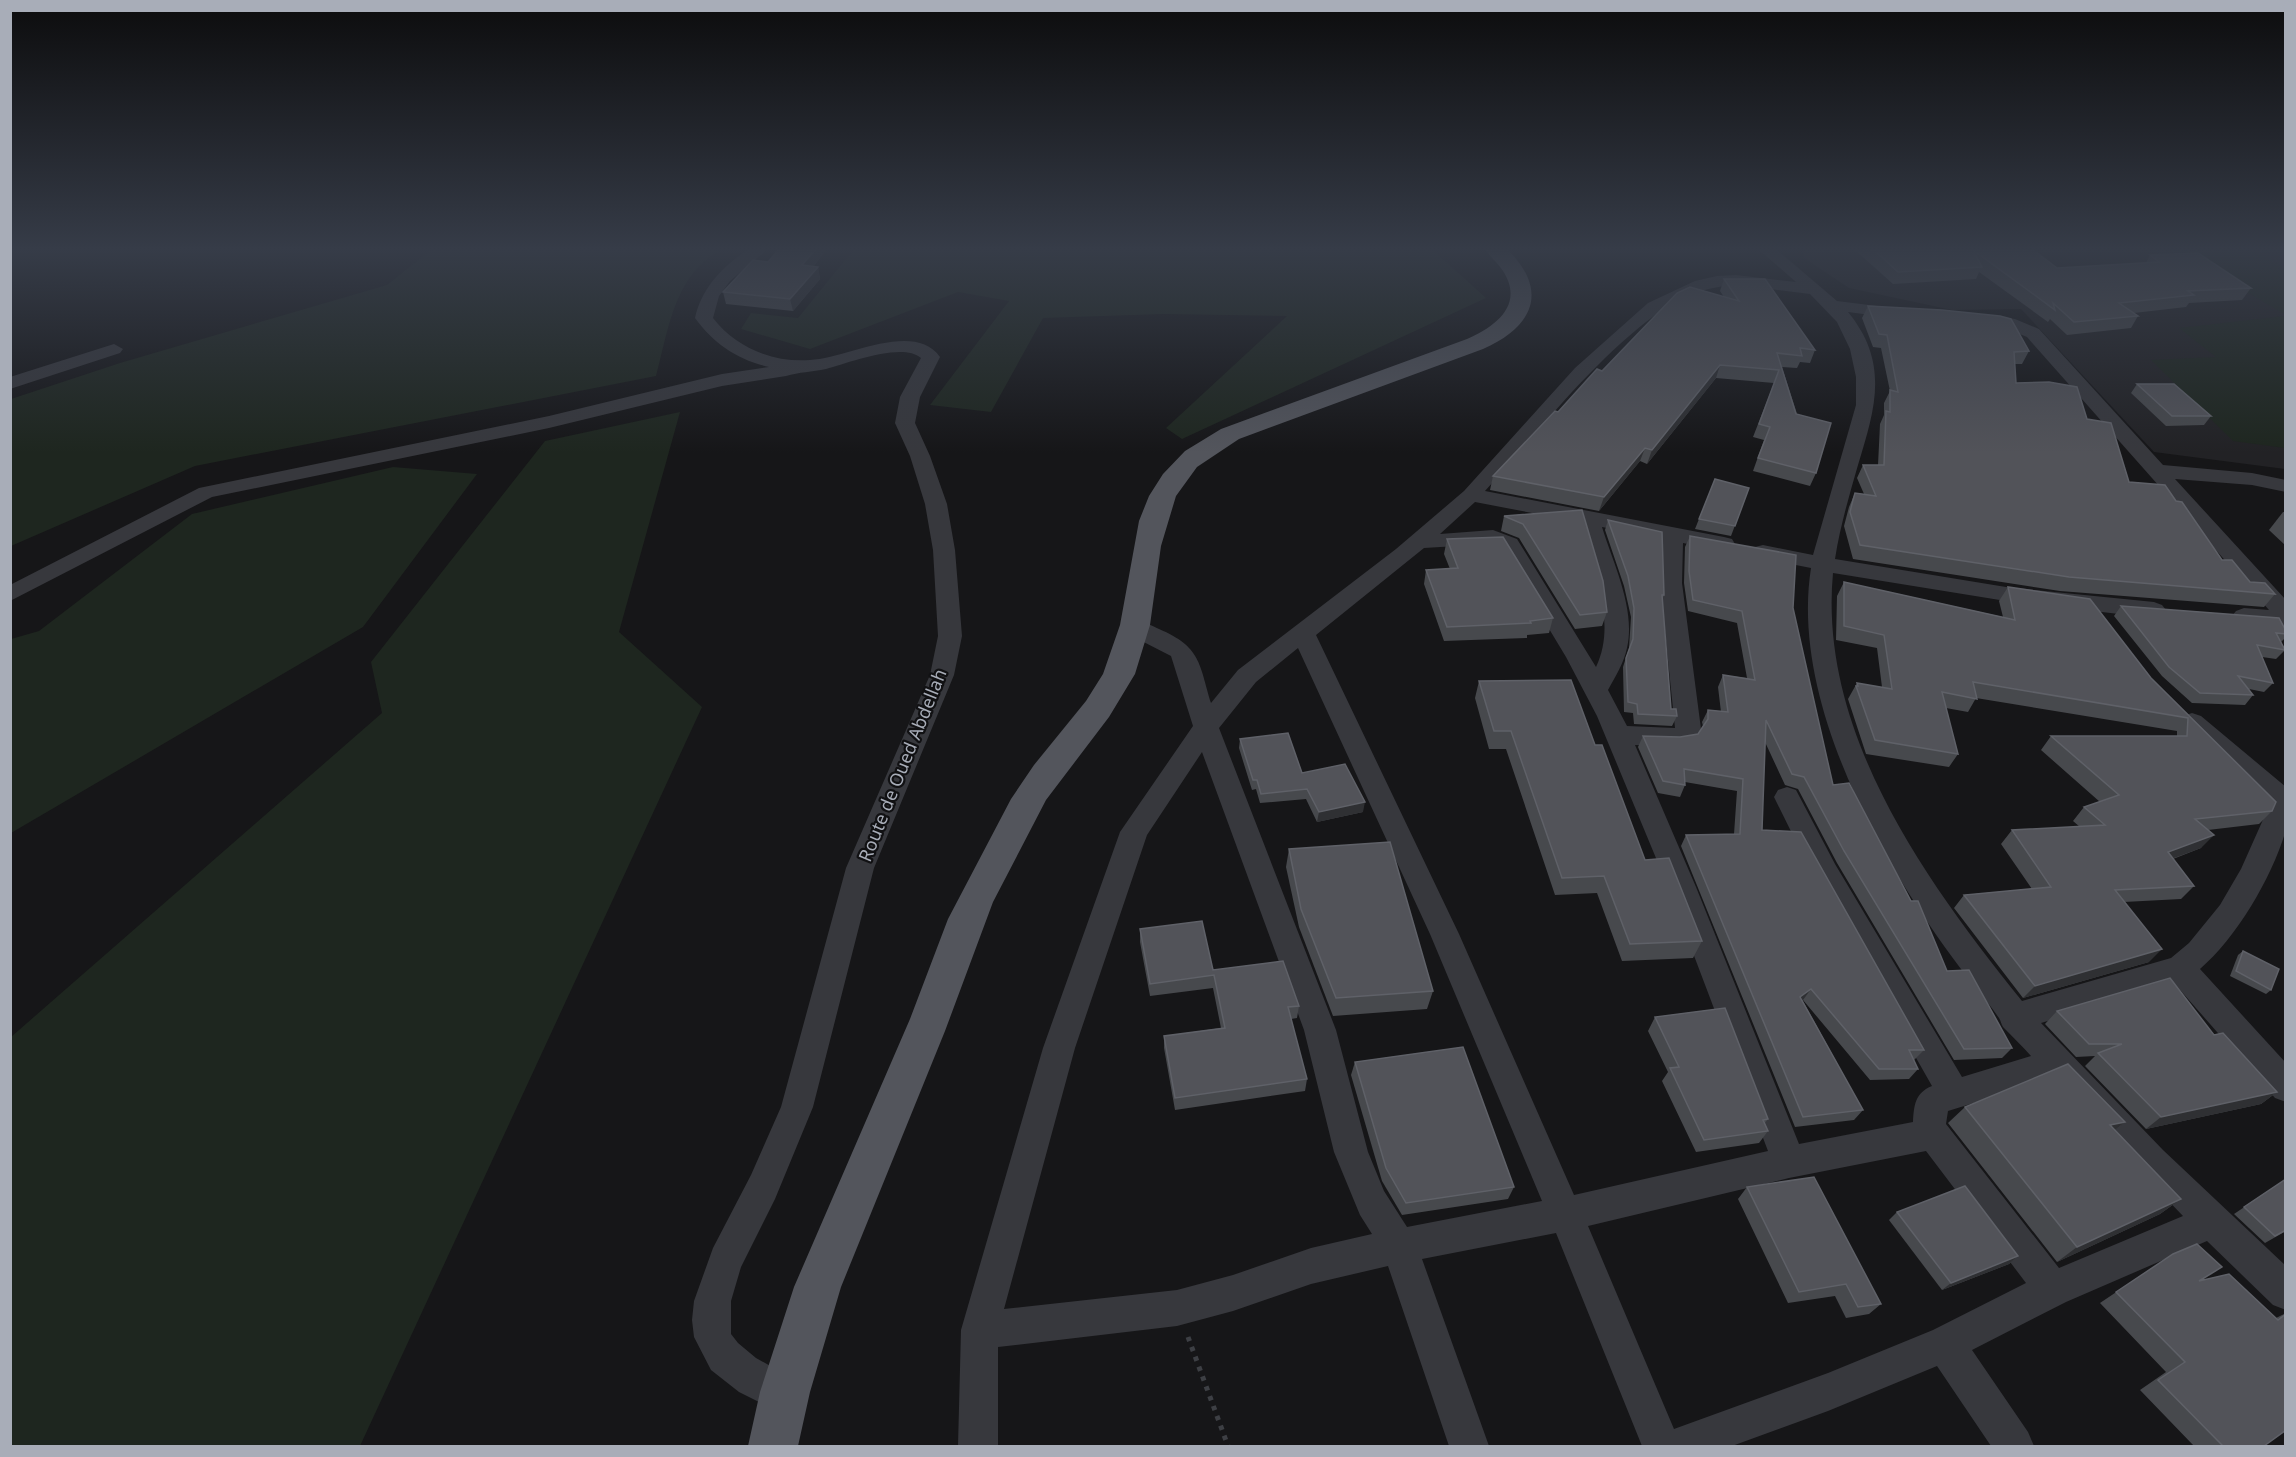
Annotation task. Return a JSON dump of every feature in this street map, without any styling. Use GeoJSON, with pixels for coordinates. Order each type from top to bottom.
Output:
{"type":"FeatureCollection","features":[{"type":"Feature","properties":{"kind":"main road"},"geometry":{"type":"LineString","coordinates":[[773,1446],[783,1395],[819,1285],[926,1028],[979,891],[1025,804],[1086,725],[1118,677],[1136,628],[1151,526],[1160,500],[1176,474],[1198,453],[1230,434],[1475,344],[1504,329],[1513,317]]}},
{"type":"Feature","properties":{"kind":"street","name":"Route de Oued Abdellah"},"geometry":{"type":"LineString","coordinates":[[704,317],[720,338],[739,350],[763,360],[813,366],[897,347],[919,348],[931,357],[910,397],[905,423],[920,456],[936,504],[944,550],[950,636],[942,675],[860,868],[797,1107],[783,1144],[722,1270],[712,1302],[713,1337],[726,1357],[748,1375],[783,1395]]}},
{"type":"Feature","properties":{"kind":"street"},"geometry":{"type":"LineString","coordinates":[[978,1446],[980,1330],[1059,1048],[1134,832],[1206,727],[1247,676],[1418,542],[1471,495],[1582,372],[1642,317]]}},
{"type":"Feature","properties":{"kind":"street"},"geometry":{"type":"LineString","coordinates":[[1839,317],[1852,332],[1866,384],[1866,408],[1839,493],[1824,564],[1820,589],[1822,657],[1832,699],[1851,751],[1886,828],[1953,939],[2014,1017],[2055,1063],[2286,1292]]}},
{"type":"Feature","properties":{"kind":"street"},"geometry":{"type":"LineString","coordinates":[[1961,319],[1996,321],[2033,333],[2286,617]]}},
{"type":"Feature","properties":{"kind":"street"},"geometry":{"type":"LineString","coordinates":[[10,383],[114,349]]}},
{"type":"Feature","properties":{"kind":"street"},"geometry":{"type":"LineString","coordinates":[[10,594],[117,539],[177,504],[206,492],[549,422],[722,380],[813,366]]}},
{"type":"Feature","properties":{"kind":"street"},"geometry":{"type":"LineString","coordinates":[[2157,471],[2252,479],[2286,486]]}},
{"type":"Feature","properties":{"kind":"street"},"geometry":{"type":"LineString","coordinates":[[1471,495],[1824,564],[2090,604],[2171,611]]}},
{"type":"Feature","properties":{"kind":"street"},"geometry":{"type":"LineString","coordinates":[[1588,517],[1610,595],[1617,634],[1610,664],[1596,690]]}},
{"type":"Feature","properties":{"kind":"street"},"geometry":{"type":"LineString","coordinates":[[1618,735],[1675,737],[1683,736],[1688,729],[1671,583],[1672,533]]}},
{"type":"Feature","properties":{"kind":"street"},"geometry":{"type":"LineString","coordinates":[[1418,542],[1493,537],[1509,544],[1596,690],[1618,735],[1682,887],[1790,1162]]}},
{"type":"Feature","properties":{"kind":"street"},"geometry":{"type":"LineString","coordinates":[[2090,604],[2108,628]]}},
{"type":"Feature","properties":{"kind":"street"},"geometry":{"type":"LineString","coordinates":[[2217,614],[2286,617]]}},
{"type":"Feature","properties":{"kind":"street"},"geometry":{"type":"LineString","coordinates":[[1136,628],[1180,650],[1186,660],[1206,727],[1320,1029],[1351,1152],[1372,1203],[1399,1246],[1469,1446]]}},
{"type":"Feature","properties":{"kind":"street"},"geometry":{"type":"LineString","coordinates":[[1302,631],[1353,732],[1447,939],[1662,1446]]}},
{"type":"Feature","properties":{"kind":"street"},"geometry":{"type":"LineString","coordinates":[[2014,1017],[2180,969],[2219,933],[2248,882],[2285,800],[2172,704]]}},
{"type":"Feature","properties":{"kind":"street"},"geometry":{"type":"LineString","coordinates":[[1787,797],[1826,872],[1954,1093]]}},
{"type":"Feature","properties":{"kind":"street"},"geometry":{"type":"LineString","coordinates":[[2180,969],[2286,1087]]}},
{"type":"Feature","properties":{"kind":"street"},"geometry":{"type":"LineString","coordinates":[[2053,1289],[1933,1134],[1929,1124],[1931,1104],[1954,1093],[2055,1063]]}},
{"type":"Feature","properties":{"kind":"street"},"geometry":{"type":"LineString","coordinates":[[980,1330],[1178,1308],[1233,1293],[1311,1266],[1399,1246],[1565,1214],[1790,1162],[1933,1134]]}},
{"type":"Feature","properties":{"kind":"street"},"geometry":{"type":"LineString","coordinates":[[1680,1446],[1828,1392],[1945,1344],[2053,1289],[2212,1221]]}},
{"type":"Feature","properties":{"kind":"street"},"geometry":{"type":"LineString","coordinates":[[1945,1344],[2014,1446]]}},
{"type":"Feature","properties":{"kind":"path"},"geometry":{"type":"LineString","coordinates":[[1178,1308],[1228,1446]]}},
{"type":"Feature","properties":{"kind":"shaded area"},"geometry":{"type":"Polygon","coordinates":[[[277,317],[672,317],[656,376],[195,466],[11,546],[11,399],[120,363],[277,317]]]}},
{"type":"Feature","properties":{"kind":"shaded area"},"geometry":{"type":"Polygon","coordinates":[[[749,317],[893,317],[810,349],[741,329],[749,317]]]}},
{"type":"Feature","properties":{"kind":"shaded area"},"geometry":{"type":"Polygon","coordinates":[[[997,317],[1073,317],[1043,318],[991,412],[930,405],[997,317]]]}},
{"type":"Feature","properties":{"kind":"shaded area"},"geometry":{"type":"Polygon","coordinates":[[[1286,317],[1445,317],[1182,439],[1166,428],[1286,317]]]}},
{"type":"Feature","properties":{"kind":"shaded area"},"geometry":{"type":"Polygon","coordinates":[[[2028,317],[2286,317],[2285,469],[2154,452],[2028,317]]]}},
{"type":"Feature","properties":{"kind":"shaded area"},"geometry":{"type":"Polygon","coordinates":[[[2285,317],[2285,448],[2233,441],[2151,360],[2216,357],[2179,328],[2285,317]]]}},
{"type":"Feature","properties":{"kind":"shaded area"},"geometry":{"type":"Polygon","coordinates":[[[680,412],[619,632],[702,707],[360,1446],[11,1446],[11,1037],[382,713],[371,662],[545,441],[680,412]]]}},
{"type":"Feature","properties":{"kind":"shaded area"},"geometry":{"type":"Polygon","coordinates":[[[393,467],[477,474],[363,627],[11,833],[11,639],[39,631],[192,514],[393,467]]]}},
{"type":"Feature","properties":{"kind":"building"},"geometry":{"type":"Polygon","coordinates":[[[1654,317],[1792,317],[1815,350],[1800,348],[1802,356],[1777,353],[1796,414],[1831,423],[1816,473],[1758,458],[1770,427],[1759,424],[1779,370],[1720,365],[1652,450],[1645,448],[1604,497],[1493,476],[1555,411],[1558,412],[1597,369],[1602,371],[1654,317]]]}},
{"type":"Feature","properties":{"kind":"building"},"geometry":{"type":"Polygon","coordinates":[[[1872,317],[2004,317],[2011,319],[2029,351],[2014,352],[2016,383],[2049,382],[2077,387],[2087,419],[2111,423],[2129,482],[2165,485],[2176,501],[2182,502],[2222,560],[2232,560],[2250,582],[2265,583],[2275,594],[2069,577],[1860,545],[1850,512],[1855,493],[1876,496],[1863,465],[1884,465],[1886,411],[1890,412],[1890,390],[1898,392],[1887,335],[1879,334],[1872,317]]]}},
{"type":"Feature","properties":{"kind":"building"},"geometry":{"type":"Polygon","coordinates":[[[2068,317],[2127,317],[2074,322],[2068,317]]]}},
{"type":"Feature","properties":{"kind":"building"},"geometry":{"type":"Polygon","coordinates":[[[2137,384],[2174,384],[2211,416],[2172,416],[2137,384]]]}},
{"type":"Feature","properties":{"kind":"building"},"geometry":{"type":"Polygon","coordinates":[[[1715,479],[1749,488],[1735,526],[1699,519],[1715,479]]]}},
{"type":"Feature","properties":{"kind":"building"},"geometry":{"type":"Polygon","coordinates":[[[1582,510],[1603,581],[1607,612],[1580,615],[1523,524],[1504,516],[1582,510]]]}},
{"type":"Feature","properties":{"kind":"building"},"geometry":{"type":"Polygon","coordinates":[[[1608,520],[1662,532],[1664,595],[1662,595],[1671,709],[1676,709],[1677,716],[1638,714],[1637,704],[1628,702],[1626,658],[1633,639],[1634,608],[1628,576],[1608,520]]]}},
{"type":"Feature","properties":{"kind":"building"},"geometry":{"type":"Polygon","coordinates":[[[1690,536],[1796,555],[1793,608],[1833,785],[1849,783],[1911,901],[1918,901],[1947,971],[1969,970],[2012,1048],[1964,1049],[1844,851],[1804,777],[1792,774],[1766,720],[1762,830],[1801,832],[1924,1050],[1909,1050],[1918,1069],[1879,1069],[1811,989],[1800,997],[1863,1110],[1803,1117],[1686,835],[1740,834],[1743,779],[1684,769],[1685,785],[1663,781],[1643,736],[1680,737],[1698,734],[1708,719],[1708,710],[1728,712],[1723,675],[1755,680],[1742,611],[1693,600],[1689,571],[1690,536]]]}},
{"type":"Feature","properties":{"kind":"building"},"geometry":{"type":"Polygon","coordinates":[[[1503,537],[1553,618],[1530,621],[1531,623],[1447,627],[1426,570],[1458,568],[1447,539],[1503,537]]]}},
{"type":"Feature","properties":{"kind":"building"},"geometry":{"type":"Polygon","coordinates":[[[1844,582],[2015,620],[2008,587],[2090,599],[2151,678],[2276,802],[2272,811],[2195,819],[2214,835],[2168,852],[2194,886],[2115,890],[2162,949],[2035,986],[1964,895],[2051,887],[2012,830],[2105,825],[2084,807],[2119,795],[2051,736],[2187,736],[2188,718],[1973,682],[1977,699],[1942,692],[1958,754],[1875,740],[1856,686],[1858,686],[1857,683],[1892,689],[1884,635],[1844,626],[1844,582]]]}},
{"type":"Feature","properties":{"kind":"building"},"geometry":{"type":"Polygon","coordinates":[[[2121,606],[2279,618],[2286,634],[2276,633],[2285,650],[2257,645],[2273,683],[2238,676],[2253,695],[2200,693],[2169,667],[2121,606]]]}},
{"type":"Feature","properties":{"kind":"building"},"geometry":{"type":"Polygon","coordinates":[[[1571,680],[1595,745],[1602,745],[1645,860],[1669,858],[1702,941],[1630,944],[1604,876],[1562,878],[1511,731],[1494,731],[1479,681],[1571,680]]]}},
{"type":"Feature","properties":{"kind":"building"},"geometry":{"type":"Polygon","coordinates":[[[1288,733],[1302,773],[1345,764],[1365,802],[1319,812],[1307,789],[1261,794],[1257,780],[1253,780],[1240,739],[1288,733]]]}},
{"type":"Feature","properties":{"kind":"building"},"geometry":{"type":"Polygon","coordinates":[[[1390,842],[1433,991],[1336,998],[1301,909],[1289,849],[1390,842]]]}},
{"type":"Feature","properties":{"kind":"building"},"geometry":{"type":"Polygon","coordinates":[[[1202,921],[1213,970],[1283,961],[1299,1006],[1288,1007],[1307,1079],[1175,1098],[1164,1036],[1225,1028],[1214,975],[1150,984],[1140,929],[1202,921]]]}},
{"type":"Feature","properties":{"kind":"building"},"geometry":{"type":"Polygon","coordinates":[[[2243,951],[2279,969],[2271,990],[2236,971],[2243,951]]]}},
{"type":"Feature","properties":{"kind":"building"},"geometry":{"type":"Polygon","coordinates":[[[2170,978],[2214,1035],[2223,1033],[2277,1092],[2161,1117],[2098,1053],[2122,1044],[2089,1044],[2057,1011],[2170,978]]]}},
{"type":"Feature","properties":{"kind":"building"},"geometry":{"type":"Polygon","coordinates":[[[1725,1008],[1768,1119],[1763,1120],[1768,1131],[1704,1140],[1670,1068],[1679,1067],[1655,1017],[1725,1008]]]}},
{"type":"Feature","properties":{"kind":"building"},"geometry":{"type":"Polygon","coordinates":[[[1463,1047],[1514,1187],[1406,1203],[1386,1168],[1355,1062],[1463,1047]]]}},
{"type":"Feature","properties":{"kind":"building"},"geometry":{"type":"Polygon","coordinates":[[[2068,1064],[2125,1122],[2110,1125],[2181,1199],[2077,1247],[1965,1107],[2068,1064]]]}},
{"type":"Feature","properties":{"kind":"building"},"geometry":{"type":"Polygon","coordinates":[[[1814,1177],[1881,1304],[1858,1307],[1846,1284],[1799,1292],[1747,1187],[1814,1177]]]}},
{"type":"Feature","properties":{"kind":"building"},"geometry":{"type":"Polygon","coordinates":[[[2286,1179],[2286,1230],[2275,1236],[2244,1207],[2286,1179]]]}},
{"type":"Feature","properties":{"kind":"building"},"geometry":{"type":"Polygon","coordinates":[[[1965,1186],[2018,1256],[1951,1283],[1897,1212],[1965,1186]]]}},
{"type":"Feature","properties":{"kind":"building"},"geometry":{"type":"Polygon","coordinates":[[[2197,1244],[2222,1267],[2199,1281],[2229,1274],[2278,1320],[2286,1314],[2286,1430],[2264,1446],[2223,1446],[2158,1380],[2185,1362],[2116,1292],[2173,1254],[2197,1244]]]}}]}
